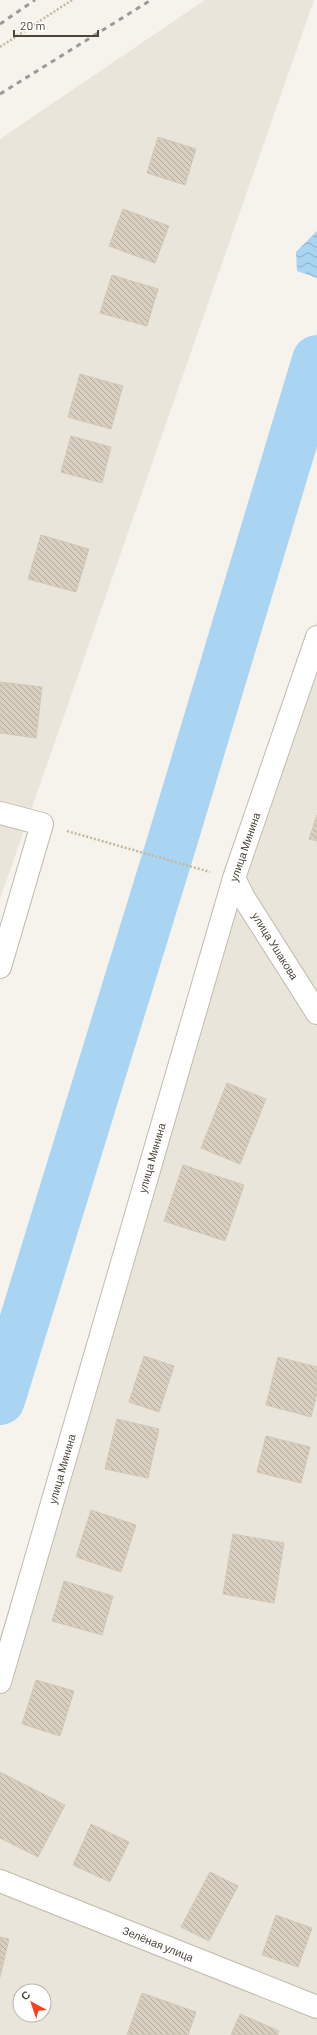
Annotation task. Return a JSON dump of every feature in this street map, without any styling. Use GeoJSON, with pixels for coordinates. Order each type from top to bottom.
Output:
{"type":"FeatureCollection","features":[{"type":"Feature","properties":{"kind":"street","name":"улица Минина"},"geometry":{"type":"LineString","coordinates":[[0,1682],[234,878],[317,637]]}},
{"type":"Feature","properties":{"kind":"street"},"geometry":{"type":"LineString","coordinates":[[0,813],[42,824],[0,967]]}},
{"type":"Feature","properties":{"kind":"street","name":"улица Ушакова"},"geometry":{"type":"LineString","coordinates":[[234,878],[244,898],[317,1013]]}},
{"type":"Feature","properties":{"kind":"street","name":"Зелёная улица"},"geometry":{"type":"LineString","coordinates":[[0,1881],[317,2007]]}},
{"type":"Feature","properties":{"kind":"path"},"geometry":{"type":"LineString","coordinates":[[0,47],[72,0]]}},
{"type":"Feature","properties":{"kind":"path"},"geometry":{"type":"LineString","coordinates":[[42,824],[234,878]]}},
{"type":"Feature","properties":{"kind":"shaded area"},"geometry":{"type":"Polygon","coordinates":[[[205,0],[314,0],[0,899],[0,139],[205,0]]]}},
{"type":"Feature","properties":{"kind":"shaded area"},"geometry":{"type":"Polygon","coordinates":[[[317,621],[317,2035],[0,2035],[0,1638],[317,621]]]}},
{"type":"Feature","properties":{"kind":"water"},"geometry":{"type":"Polygon","coordinates":[[[317,231],[317,278],[297,271],[296,252],[317,231]]]}},
{"type":"Feature","properties":{"kind":"building"},"geometry":{"type":"Polygon","coordinates":[[[158,137],[196,149],[185,185],[147,173],[158,137]]]}},
{"type":"Feature","properties":{"kind":"building"},"geometry":{"type":"Polygon","coordinates":[[[123,209],[169,226],[155,263],[109,246],[123,209]]]}},
{"type":"Feature","properties":{"kind":"building"},"geometry":{"type":"Polygon","coordinates":[[[112,275],[158,289],[147,326],[100,313],[112,275]]]}},
{"type":"Feature","properties":{"kind":"building"},"geometry":{"type":"Polygon","coordinates":[[[80,374],[123,386],[111,429],[68,417],[80,374]]]}},
{"type":"Feature","properties":{"kind":"building"},"geometry":{"type":"Polygon","coordinates":[[[71,436],[111,447],[102,483],[61,472],[71,436]]]}},
{"type":"Feature","properties":{"kind":"building"},"geometry":{"type":"Polygon","coordinates":[[[41,535],[89,549],[76,592],[28,579],[41,535]]]}},
{"type":"Feature","properties":{"kind":"building"},"geometry":{"type":"Polygon","coordinates":[[[0,682],[42,687],[36,738],[0,733],[0,682]]]}},
{"type":"Feature","properties":{"kind":"building"},"geometry":{"type":"Polygon","coordinates":[[[317,815],[317,841],[309,839],[317,815]]]}},
{"type":"Feature","properties":{"kind":"building"},"geometry":{"type":"Polygon","coordinates":[[[227,1083],[266,1099],[240,1164],[201,1148],[227,1083]]]}},
{"type":"Feature","properties":{"kind":"building"},"geometry":{"type":"Polygon","coordinates":[[[183,1165],[244,1185],[225,1241],[164,1221],[183,1165]]]}},
{"type":"Feature","properties":{"kind":"building"},"geometry":{"type":"Polygon","coordinates":[[[144,1356],[174,1366],[159,1412],[129,1402],[144,1356]]]}},
{"type":"Feature","properties":{"kind":"building"},"geometry":{"type":"Polygon","coordinates":[[[278,1357],[317,1367],[317,1393],[311,1417],[266,1405],[278,1357]]]}},
{"type":"Feature","properties":{"kind":"building"},"geometry":{"type":"Polygon","coordinates":[[[117,1419],[159,1429],[148,1478],[105,1469],[117,1419]]]}},
{"type":"Feature","properties":{"kind":"building"},"geometry":{"type":"Polygon","coordinates":[[[266,1436],[310,1447],[301,1483],[257,1472],[266,1436]]]}},
{"type":"Feature","properties":{"kind":"building"},"geometry":{"type":"Polygon","coordinates":[[[91,1510],[136,1525],[121,1572],[76,1557],[91,1510]]]}},
{"type":"Feature","properties":{"kind":"building"},"geometry":{"type":"Polygon","coordinates":[[[233,1534],[284,1543],[274,1603],[223,1594],[233,1534]]]}},
{"type":"Feature","properties":{"kind":"building"},"geometry":{"type":"Polygon","coordinates":[[[64,1581],[113,1596],[102,1635],[52,1621],[64,1581]]]}},
{"type":"Feature","properties":{"kind":"building"},"geometry":{"type":"Polygon","coordinates":[[[36,1680],[74,1691],[60,1736],[22,1724],[36,1680]]]}},
{"type":"Feature","properties":{"kind":"building"},"geometry":{"type":"Polygon","coordinates":[[[0,1772],[65,1805],[38,1857],[0,1838],[0,1772]]]}},
{"type":"Feature","properties":{"kind":"building"},"geometry":{"type":"Polygon","coordinates":[[[91,1824],[129,1842],[110,1882],[73,1865],[91,1824]]]}},
{"type":"Feature","properties":{"kind":"building"},"geometry":{"type":"Polygon","coordinates":[[[210,1872],[238,1886],[209,1941],[181,1927],[210,1872]]]}},
{"type":"Feature","properties":{"kind":"building"},"geometry":{"type":"Polygon","coordinates":[[[276,1915],[312,1928],[298,1967],[262,1955],[276,1915]]]}},
{"type":"Feature","properties":{"kind":"building"},"geometry":{"type":"Polygon","coordinates":[[[0,1937],[9,1939],[0,1977],[0,1937]]]}},
{"type":"Feature","properties":{"kind":"building"},"geometry":{"type":"Polygon","coordinates":[[[142,1993],[196,2012],[188,2035],[127,2035],[142,1993]]]}},
{"type":"Feature","properties":{"kind":"building"},"geometry":{"type":"Polygon","coordinates":[[[240,2014],[279,2031],[277,2035],[231,2035],[240,2014]]]}},
{"type":"Feature","properties":{"kind":"waterway"},"geometry":{"type":"LineString","coordinates":[[0,1400],[172,842],[317,360]]}},
{"type":"Feature","properties":{"kind":"railway"},"geometry":{"type":"LineString","coordinates":[[0,24],[35,0]]}},
{"type":"Feature","properties":{"kind":"railway"},"geometry":{"type":"LineString","coordinates":[[0,94],[151,0]]}}]}
